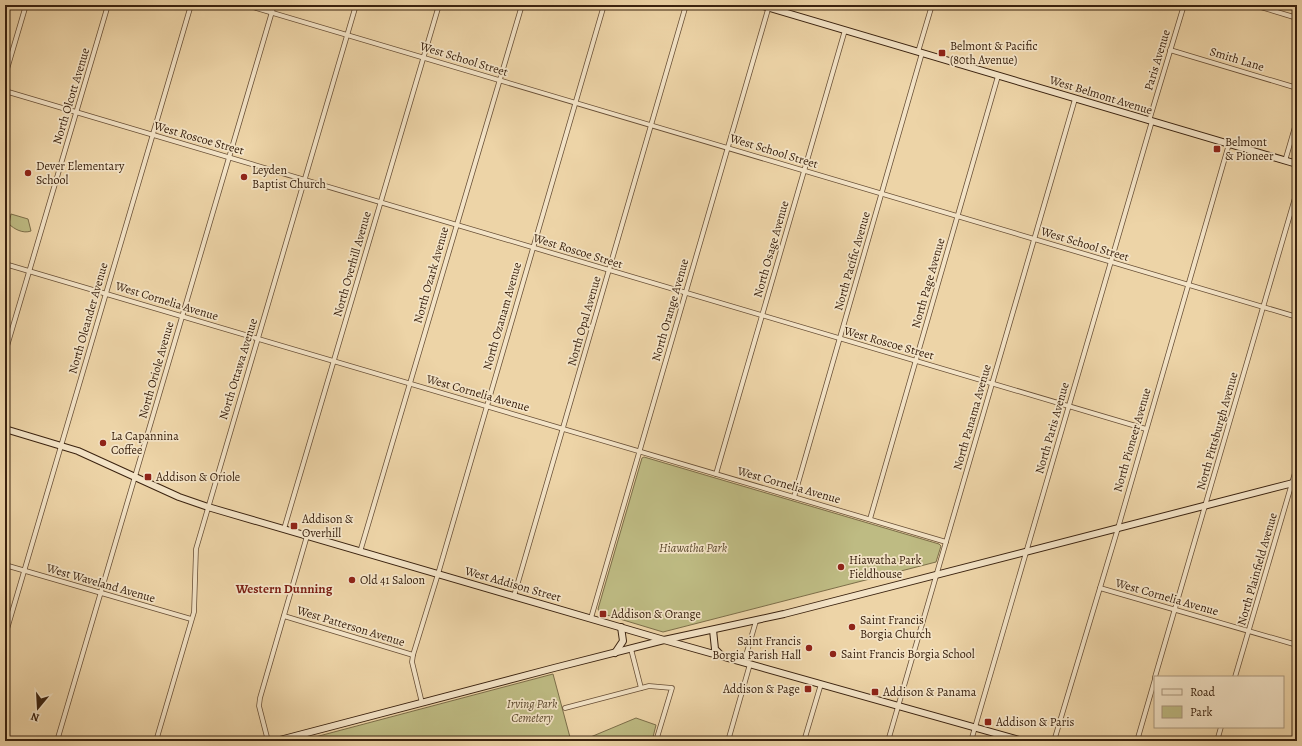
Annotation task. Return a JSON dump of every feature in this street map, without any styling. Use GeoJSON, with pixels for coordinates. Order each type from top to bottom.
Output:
{"type":"FeatureCollection","features":[{"type":"Feature","properties":{"kind":"main road","name":"West Belmont Avenue"},"geometry":{"type":"LineString","coordinates":[[760,5],[769,6],[920,53],[1297,164]]}},
{"type":"Feature","properties":{"kind":"main road","name":"West Addison Street"},"geometry":{"type":"LineString","coordinates":[[5,429],[61,445],[180,497],[208,507],[664,640],[1023,741]]}},
{"type":"Feature","properties":{"kind":"main road"},"geometry":{"type":"LineString","coordinates":[[276,741],[664,640],[756,621],[1295,482]]}},
{"type":"Feature","properties":{"kind":"main road"},"geometry":{"type":"LineString","coordinates":[[615,653],[623,641],[621,627]]}},
{"type":"Feature","properties":{"kind":"main road"},"geometry":{"type":"LineString","coordinates":[[713,630],[716,650],[722,656]]}},
{"type":"Feature","properties":{"kind":"street"},"geometry":{"type":"LineString","coordinates":[[5,76],[26,5]]}},
{"type":"Feature","properties":{"kind":"street","name":"North Olcott Avenue"},"geometry":{"type":"LineString","coordinates":[[5,353],[108,5]]}},
{"type":"Feature","properties":{"kind":"street","name":"North Oleander Avenue"},"geometry":{"type":"LineString","coordinates":[[5,636],[191,5]]}},
{"type":"Feature","properties":{"kind":"street","name":"West School Street"},"geometry":{"type":"LineString","coordinates":[[246,5],[1297,317]]}},
{"type":"Feature","properties":{"kind":"street","name":"North Oriole Avenue"},"geometry":{"type":"LineString","coordinates":[[57,741],[274,5]]}},
{"type":"Feature","properties":{"kind":"street","name":"North Ottawa Avenue"},"geometry":{"type":"LineString","coordinates":[[156,741],[194,612],[196,549],[356,5]]}},
{"type":"Feature","properties":{"kind":"street","name":"North Overhill Avenue"},"geometry":{"type":"LineString","coordinates":[[284,529],[439,5]]}},
{"type":"Feature","properties":{"kind":"street","name":"North Ozark Avenue"},"geometry":{"type":"LineString","coordinates":[[360,552],[522,5]]}},
{"type":"Feature","properties":{"kind":"street","name":"North Ozanam Avenue"},"geometry":{"type":"LineString","coordinates":[[422,703],[412,662],[413,655],[604,5]]}},
{"type":"Feature","properties":{"kind":"street","name":"North Opal Avenue"},"geometry":{"type":"LineString","coordinates":[[514,596],[686,5]]}},
{"type":"Feature","properties":{"kind":"street","name":"North Pacific Avenue"},"geometry":{"type":"LineString","coordinates":[[794,497],[882,194],[932,5]]}},
{"type":"Feature","properties":{"kind":"street","name":"Paris Avenue"},"geometry":{"type":"LineString","coordinates":[[1151,121],[1184,5]]}},
{"type":"Feature","properties":{"kind":"street"},"geometry":{"type":"LineString","coordinates":[[1254,5],[1297,18]]}},
{"type":"Feature","properties":{"kind":"street","name":"North Orange Avenue"},"geometry":{"type":"LineString","coordinates":[[591,618],[769,6]]}},
{"type":"Feature","properties":{"kind":"street","name":"North Osage Avenue"},"geometry":{"type":"LineString","coordinates":[[716,474],[845,30]]}},
{"type":"Feature","properties":{"kind":"street","name":"Smith Lane"},"geometry":{"type":"LineString","coordinates":[[1170,50],[1297,88]]}},
{"type":"Feature","properties":{"kind":"street","name":"North Page Avenue"},"geometry":{"type":"LineString","coordinates":[[870,519],[998,76]]}},
{"type":"Feature","properties":{"kind":"street","name":"West Roscoe Street"},"geometry":{"type":"LineString","coordinates":[[5,92],[1146,429]]}},
{"type":"Feature","properties":{"kind":"street","name":"North Panama Avenue"},"geometry":{"type":"LineString","coordinates":[[888,741],[1075,99]]}},
{"type":"Feature","properties":{"kind":"street"},"geometry":{"type":"LineString","coordinates":[[1285,161],[1297,120]]}},
{"type":"Feature","properties":{"kind":"street","name":"North Paris Avenue"},"geometry":{"type":"LineString","coordinates":[[971,741],[1151,121]]}},
{"type":"Feature","properties":{"kind":"street","name":"North Pioneer Avenue"},"geometry":{"type":"LineString","coordinates":[[1054,741],[1118,528],[1229,144]]}},
{"type":"Feature","properties":{"kind":"street","name":"North Pittsburgh Avenue"},"geometry":{"type":"LineString","coordinates":[[1156,676],[1297,191]]}},
{"type":"Feature","properties":{"kind":"street","name":"West Cornelia Avenue"},"geometry":{"type":"LineString","coordinates":[[5,264],[946,542]]}},
{"type":"Feature","properties":{"kind":"street","name":"North Plainfield Avenue"},"geometry":{"type":"LineString","coordinates":[[1235,676],[1295,482],[1297,466]]}},
{"type":"Feature","properties":{"kind":"street"},"geometry":{"type":"LineString","coordinates":[[268,741],[259,706],[307,536]]}},
{"type":"Feature","properties":{"kind":"street","name":"West Waveland Avenue"},"geometry":{"type":"LineString","coordinates":[[5,565],[191,620]]}},
{"type":"Feature","properties":{"kind":"street","name":"West Cornelia Avenue"},"geometry":{"type":"LineString","coordinates":[[1100,588],[1297,645]]}},
{"type":"Feature","properties":{"kind":"street","name":"West Patterson Avenue"},"geometry":{"type":"LineString","coordinates":[[284,616],[413,655]]}},
{"type":"Feature","properties":{"kind":"street"},"geometry":{"type":"LineString","coordinates":[[728,741],[756,621]]}},
{"type":"Feature","properties":{"kind":"street"},"geometry":{"type":"LineString","coordinates":[[631,649],[641,688]]}},
{"type":"Feature","properties":{"kind":"street","name":"North Pittsburgh Avenue"},"geometry":{"type":"LineString","coordinates":[[1137,741],[1154,682]]}},
{"type":"Feature","properties":{"kind":"street"},"geometry":{"type":"LineString","coordinates":[[804,741],[821,684]]}},
{"type":"Feature","properties":{"kind":"street"},"geometry":{"type":"LineString","coordinates":[[565,708],[649,686],[672,688],[656,741]]}},
{"type":"Feature","properties":{"kind":"street"},"geometry":{"type":"LineString","coordinates":[[1217,741],[1221,728]]}},
{"type":"Feature","properties":{"kind":"street"},"geometry":{"type":"LineString","coordinates":[[1296,741],[1297,737]]}},
{"type":"Feature","properties":{"kind":"green space"},"geometry":{"type":"Polygon","coordinates":[[[11,214],[28,219],[31,231],[22,231],[11,226],[9,224],[11,214]]]}},
{"type":"Feature","properties":{"kind":"green space","name":"Hiawatha Park"},"geometry":{"type":"Polygon","coordinates":[[[644,457],[939,544],[941,546],[936,562],[663,632],[600,613],[598,609],[642,458],[644,457]]]}},
{"type":"Feature","properties":{"kind":"green space","name":"Irving Park Cemetery"},"geometry":{"type":"Polygon","coordinates":[[[553,674],[571,741],[300,741],[553,674]]]}},
{"type":"Feature","properties":{"kind":"green space","name":"Irving Park Cemetery"},"geometry":{"type":"Polygon","coordinates":[[[636,718],[656,725],[652,741],[581,741],[636,718]]]}},
{"type":"Feature","properties":{"kind":"place","name":"Belmont & Pacific (80th Avenue)"},"geometry":{"type":"Point","coordinates":[942,53]}},
{"type":"Feature","properties":{"kind":"place","name":"Belmont & Pioneer"},"geometry":{"type":"Point","coordinates":[1217,149]}},
{"type":"Feature","properties":{"kind":"place","name":"Dever Elementary School"},"geometry":{"type":"Point","coordinates":[28,173]}},
{"type":"Feature","properties":{"kind":"place","name":"Leyden Baptist Church"},"geometry":{"type":"Point","coordinates":[244,177]}},
{"type":"Feature","properties":{"kind":"place","name":"La Capannina Coffee"},"geometry":{"type":"Point","coordinates":[103,443]}},
{"type":"Feature","properties":{"kind":"place","name":"Addison & Oriole"},"geometry":{"type":"Point","coordinates":[148,477]}},
{"type":"Feature","properties":{"kind":"place","name":"Addison & Overhill"},"geometry":{"type":"Point","coordinates":[294,526]}},
{"type":"Feature","properties":{"kind":"place","name":"Hiawatha Park Fieldhouse"},"geometry":{"type":"Point","coordinates":[841,567]}},
{"type":"Feature","properties":{"kind":"place","name":"Old 41 Saloon"},"geometry":{"type":"Point","coordinates":[352,580]}},
{"type":"Feature","properties":{"kind":"place","name":"Addison & Orange"},"geometry":{"type":"Point","coordinates":[603,614]}},
{"type":"Feature","properties":{"kind":"place","name":"Saint Francis Borgia Church"},"geometry":{"type":"Point","coordinates":[852,627]}},
{"type":"Feature","properties":{"kind":"place","name":"Saint Francis Borgia Parish Hall"},"geometry":{"type":"Point","coordinates":[809,648]}},
{"type":"Feature","properties":{"kind":"place","name":"Saint Francis Borgia School"},"geometry":{"type":"Point","coordinates":[833,654]}},
{"type":"Feature","properties":{"kind":"place","name":"Addison & Page"},"geometry":{"type":"Point","coordinates":[808,689]}},
{"type":"Feature","properties":{"kind":"place","name":"Addison & Panama"},"geometry":{"type":"Point","coordinates":[875,692]}},
{"type":"Feature","properties":{"kind":"place","name":"Addison & Paris"},"geometry":{"type":"Point","coordinates":[988,722]}},
{"type":"Feature","properties":{"kind":"district","name":"Western Dunning"},"geometry":{"type":"Point","coordinates":[284,588]}}]}
